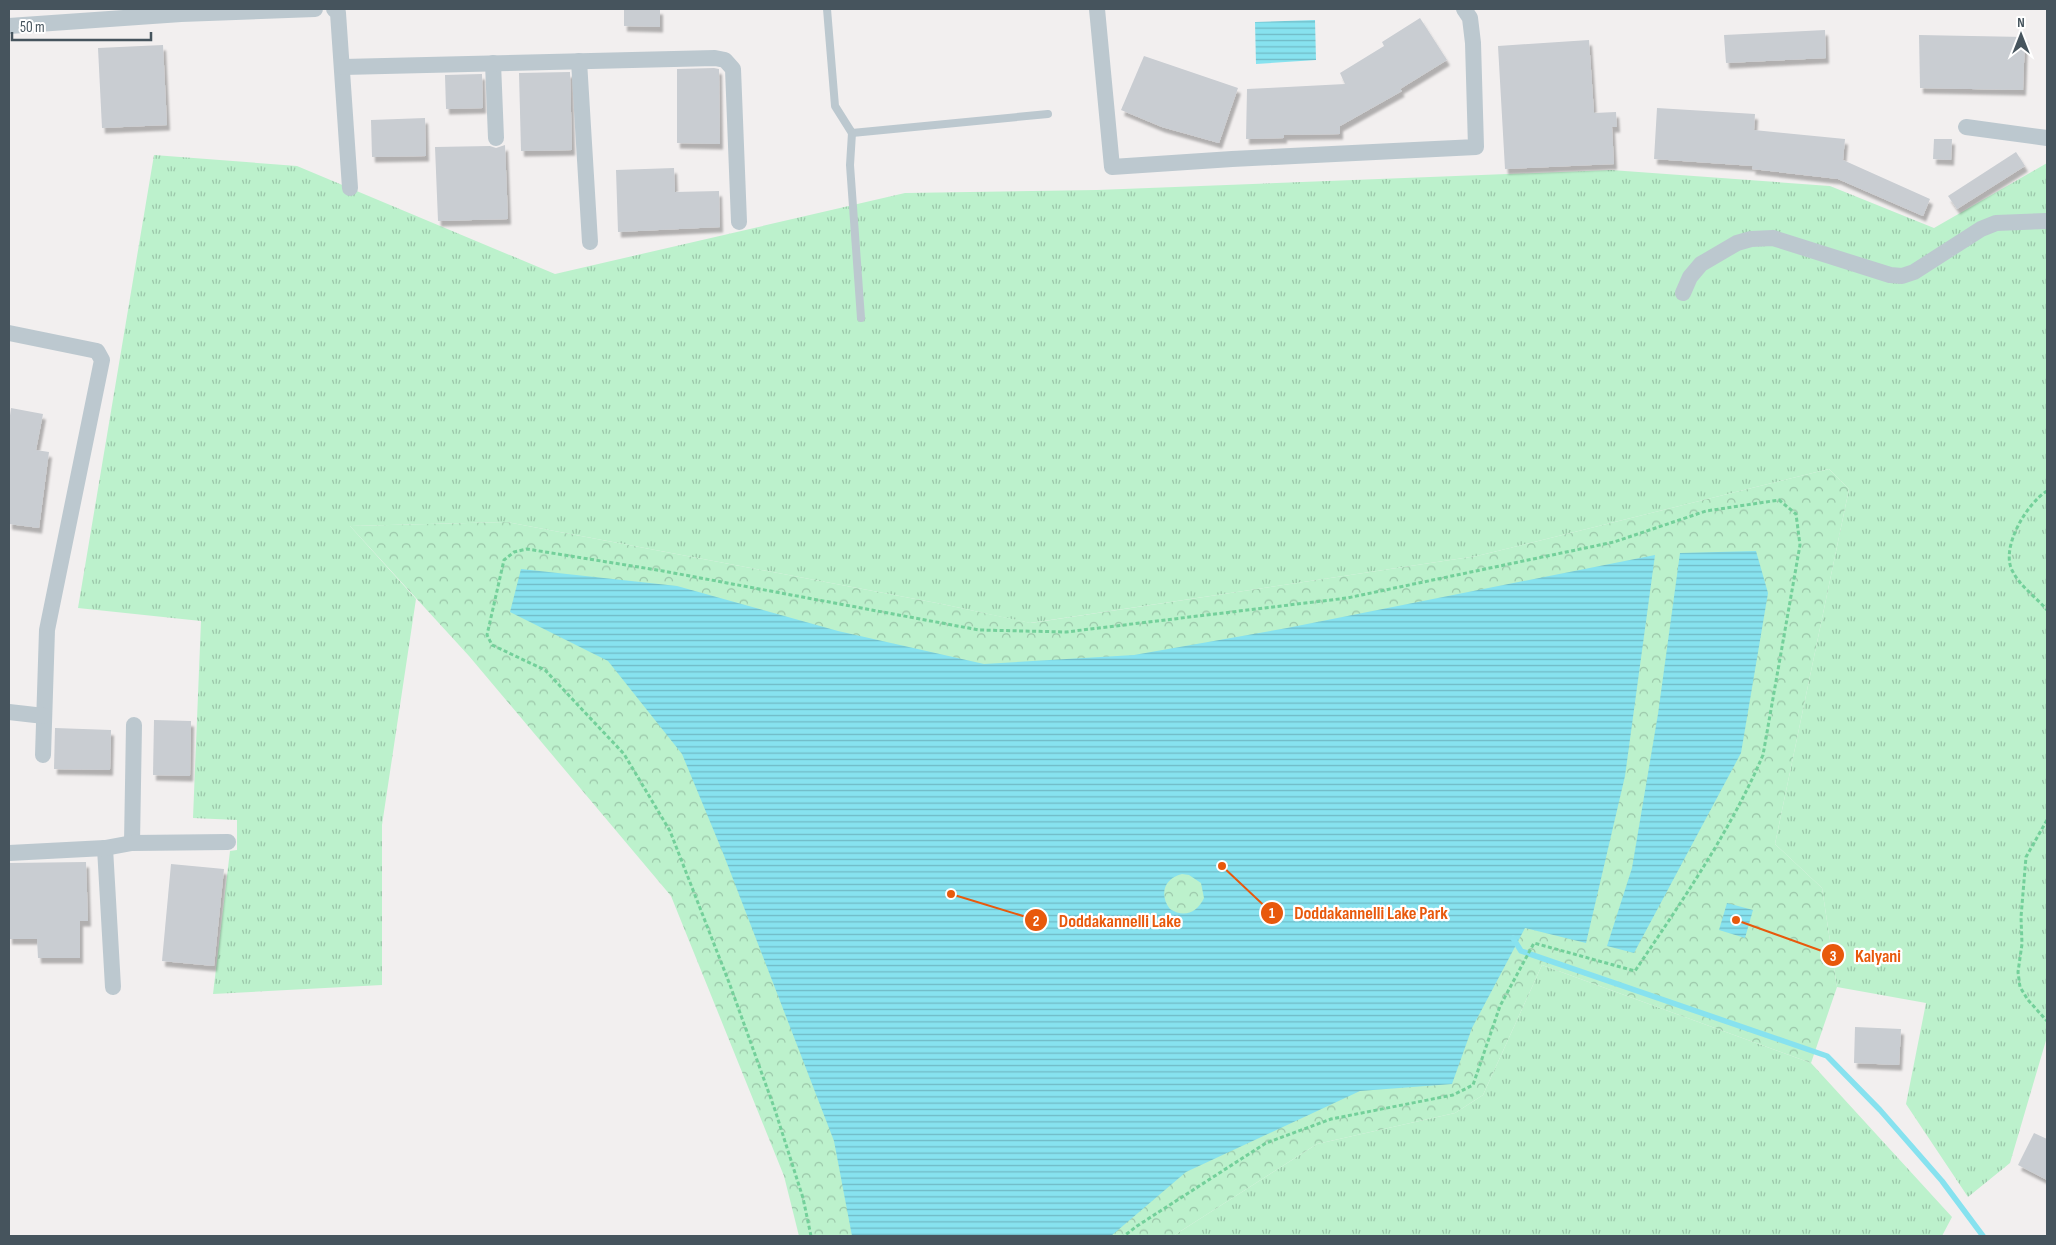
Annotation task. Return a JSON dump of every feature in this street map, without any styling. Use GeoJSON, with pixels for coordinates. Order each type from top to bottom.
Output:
{"type":"FeatureCollection","features":[{"type":"Feature","properties":{"kind":"street"},"geometry":{"type":"LineString","coordinates":[[9,26],[181,11],[314,9]]}},
{"type":"Feature","properties":{"kind":"street"},"geometry":{"type":"LineString","coordinates":[[334,9],[338,13],[343,67],[350,188]]}},
{"type":"Feature","properties":{"kind":"street"},"geometry":{"type":"LineString","coordinates":[[1101,9],[1112,168],[1232,158],[1476,146],[1473,43],[1470,18],[1464,9]]}},
{"type":"Feature","properties":{"kind":"street"},"geometry":{"type":"LineString","coordinates":[[343,67],[715,58],[725,60],[733,68],[739,222]]}},
{"type":"Feature","properties":{"kind":"street"},"geometry":{"type":"LineString","coordinates":[[578,61],[590,242]]}},
{"type":"Feature","properties":{"kind":"street"},"geometry":{"type":"LineString","coordinates":[[493,63],[496,138]]}},
{"type":"Feature","properties":{"kind":"street"},"geometry":{"type":"LineString","coordinates":[[1966,127],[2047,138]]}},
{"type":"Feature","properties":{"kind":"street"},"geometry":{"type":"LineString","coordinates":[[1683,293],[1690,277],[1700,264],[1737,243],[1751,239],[1772,238],[1890,275],[1902,276],[1914,272],[1981,228],[1996,223],[2047,221]]}},
{"type":"Feature","properties":{"kind":"street"},"geometry":{"type":"LineString","coordinates":[[9,333],[97,351],[102,360],[47,630],[43,755]]}},
{"type":"Feature","properties":{"kind":"street"},"geometry":{"type":"LineString","coordinates":[[9,712],[44,716]]}},
{"type":"Feature","properties":{"kind":"street"},"geometry":{"type":"LineString","coordinates":[[132,843],[134,725]]}},
{"type":"Feature","properties":{"kind":"street"},"geometry":{"type":"LineString","coordinates":[[9,853],[105,848],[132,843],[228,842]]}},
{"type":"Feature","properties":{"kind":"street"},"geometry":{"type":"LineString","coordinates":[[105,848],[113,988]]}},
{"type":"Feature","properties":{"kind":"lane"},"geometry":{"type":"LineString","coordinates":[[827,9],[835,106],[852,133],[850,165],[861,318]]}},
{"type":"Feature","properties":{"kind":"lane"},"geometry":{"type":"LineString","coordinates":[[852,133],[1048,114]]}},
{"type":"Feature","properties":{"kind":"path"},"geometry":{"type":"LineString","coordinates":[[2047,491],[2029,510],[2015,530],[2009,558],[2012,572],[2047,610]]}},
{"type":"Feature","properties":{"kind":"path"},"geometry":{"type":"LineString","coordinates":[[811,1236],[803,1198],[776,1110],[670,831],[624,754],[545,670],[492,646],[487,635],[504,560],[514,552],[527,549],[663,570],[979,630],[1066,632],[1347,598],[1614,542],[1706,511],[1780,500],[1796,514],[1800,545],[1763,755],[1751,784],[1707,864],[1635,971],[1534,943],[1500,1006],[1473,1085],[1453,1095],[1332,1119],[1266,1143],[1124,1236]]}},
{"type":"Feature","properties":{"kind":"path"},"geometry":{"type":"LineString","coordinates":[[2047,820],[2026,857],[2022,944],[2018,972],[2020,986],[2028,1000],[2047,1021]]}},
{"type":"Feature","properties":{"kind":"green space"},"geometry":{"type":"Polygon","coordinates":[[[154,155],[297,166],[555,274],[905,193],[1097,190],[1611,170],[1830,186],[1934,228],[2047,163],[2047,1037],[2010,1163],[1968,1197],[1906,1104],[1926,1003],[1837,987],[1822,888],[1775,844],[1849,489],[1829,469],[1477,556],[1030,623],[942,604],[507,522],[350,526],[416,599],[382,825],[382,985],[213,994],[230,851],[237,850],[237,820],[193,818],[201,621],[78,608],[154,155]]]}},
{"type":"Feature","properties":{"kind":"green space"},"geometry":{"type":"Polygon","coordinates":[[[1829,469],[1849,489],[1775,844],[1822,888],[1837,987],[1811,1063],[1542,965],[1483,1095],[1455,1113],[1317,1144],[1173,1236],[799,1236],[784,1176],[671,896],[469,656],[350,526],[507,522],[942,604],[1031,623],[1477,556],[1829,469]]]}},
{"type":"Feature","properties":{"kind":"green space"},"geometry":{"type":"Polygon","coordinates":[[[1542,965],[1811,1063],[1952,1217],[1942,1236],[1173,1236],[1317,1144],[1455,1113],[1483,1095],[1542,965]]]}},
{"type":"Feature","properties":{"kind":"water"},"geometry":{"type":"Polygon","coordinates":[[[1315,20],[1316,60],[1256,64],[1255,22],[1315,20]]]}},
{"type":"Feature","properties":{"kind":"water"},"geometry":{"type":"Polygon","coordinates":[[[1756,551],[1768,593],[1741,753],[1634,953],[1607,946],[1632,868],[1658,714],[1680,553],[1756,551]]]}},
{"type":"Feature","properties":{"kind":"water"},"geometry":{"type":"Polygon","coordinates":[[[1655,555],[1625,776],[1586,943],[1525,928],[1472,1028],[1452,1084],[1360,1091],[1186,1172],[1111,1236],[852,1236],[834,1141],[723,853],[682,754],[608,661],[510,612],[521,569],[677,586],[838,631],[984,664],[1134,655],[1287,628],[1655,555]],[[1182,874],[1176,876],[1167,883],[1165,888],[1164,893],[1167,904],[1175,912],[1190,912],[1198,907],[1204,898],[1201,883],[1189,875],[1182,874]]]}},
{"type":"Feature","properties":{"kind":"water"},"geometry":{"type":"Polygon","coordinates":[[[1727,903],[1753,910],[1745,938],[1719,930],[1727,903]]]}},
{"type":"Feature","properties":{"kind":"building"},"geometry":{"type":"Polygon","coordinates":[[[624,9],[660,9],[660,27],[624,26],[624,9]]]}},
{"type":"Feature","properties":{"kind":"building"},"geometry":{"type":"Polygon","coordinates":[[[1420,18],[1447,60],[1400,89],[1402,91],[1340,126],[1340,134],[1284,135],[1284,138],[1246,139],[1247,89],[1345,84],[1340,73],[1384,46],[1382,42],[1420,18]]]}},
{"type":"Feature","properties":{"kind":"building"},"geometry":{"type":"Polygon","coordinates":[[[1825,30],[1826,58],[1726,63],[1724,35],[1825,30]]]}},
{"type":"Feature","properties":{"kind":"building"},"geometry":{"type":"Polygon","coordinates":[[[1919,35],[2025,37],[2023,90],[1920,88],[1919,35]]]}},
{"type":"Feature","properties":{"kind":"building"},"geometry":{"type":"Polygon","coordinates":[[[1589,40],[1594,113],[1616,112],[1617,127],[1612,127],[1614,164],[1505,169],[1498,46],[1589,40]]]}},
{"type":"Feature","properties":{"kind":"building"},"geometry":{"type":"Polygon","coordinates":[[[163,45],[167,125],[102,128],[98,48],[163,45]]]}},
{"type":"Feature","properties":{"kind":"building"},"geometry":{"type":"Polygon","coordinates":[[[1144,56],[1238,88],[1219,143],[1162,127],[1121,110],[1144,56]]]}},
{"type":"Feature","properties":{"kind":"building"},"geometry":{"type":"Polygon","coordinates":[[[677,69],[719,69],[720,144],[677,143],[677,69]]]}},
{"type":"Feature","properties":{"kind":"building"},"geometry":{"type":"Polygon","coordinates":[[[570,72],[572,150],[521,151],[519,73],[570,72]]]}},
{"type":"Feature","properties":{"kind":"building"},"geometry":{"type":"Polygon","coordinates":[[[482,74],[483,108],[446,109],[445,75],[482,74]]]}},
{"type":"Feature","properties":{"kind":"building"},"geometry":{"type":"Polygon","coordinates":[[[1657,108],[1755,114],[1754,130],[1845,139],[1843,160],[1930,199],[1923,216],[1838,179],[1752,169],[1753,166],[1654,159],[1657,108]]]}},
{"type":"Feature","properties":{"kind":"building"},"geometry":{"type":"Polygon","coordinates":[[[425,118],[426,156],[372,157],[371,120],[425,118]]]}},
{"type":"Feature","properties":{"kind":"building"},"geometry":{"type":"Polygon","coordinates":[[[1934,139],[1952,139],[1951,160],[1933,159],[1934,139]]]}},
{"type":"Feature","properties":{"kind":"building"},"geometry":{"type":"Polygon","coordinates":[[[505,145],[508,219],[438,221],[435,147],[490,146],[496,148],[505,145]]]}},
{"type":"Feature","properties":{"kind":"building"},"geometry":{"type":"Polygon","coordinates":[[[2016,152],[2025,166],[1957,209],[1948,196],[2016,152]]]}},
{"type":"Feature","properties":{"kind":"building"},"geometry":{"type":"Polygon","coordinates":[[[674,168],[675,192],[719,191],[720,227],[618,232],[616,170],[674,168]]]}},
{"type":"Feature","properties":{"kind":"building"},"geometry":{"type":"Polygon","coordinates":[[[11,408],[43,414],[36,450],[49,452],[39,528],[9,524],[9,423],[11,408]]]}},
{"type":"Feature","properties":{"kind":"building"},"geometry":{"type":"Polygon","coordinates":[[[154,720],[191,721],[190,776],[153,775],[154,720]]]}},
{"type":"Feature","properties":{"kind":"building"},"geometry":{"type":"Polygon","coordinates":[[[55,728],[111,730],[110,770],[54,769],[55,728]]]}},
{"type":"Feature","properties":{"kind":"building"},"geometry":{"type":"Polygon","coordinates":[[[86,862],[88,921],[80,921],[80,958],[38,958],[37,939],[9,939],[9,863],[86,862]]]}},
{"type":"Feature","properties":{"kind":"building"},"geometry":{"type":"Polygon","coordinates":[[[171,864],[224,869],[214,966],[162,961],[171,864]]]}},
{"type":"Feature","properties":{"kind":"building"},"geometry":{"type":"Polygon","coordinates":[[[1855,1027],[1901,1029],[1899,1065],[1854,1063],[1855,1027]]]}},
{"type":"Feature","properties":{"kind":"building"},"geometry":{"type":"Polygon","coordinates":[[[2034,1133],[2047,1139],[2047,1180],[2018,1165],[2034,1133]]]}},
{"type":"Feature","properties":{"kind":"waterway"},"geometry":{"type":"LineString","coordinates":[[1513,938],[1521,951],[1827,1056],[1880,1110],[1942,1181],[1983,1236]]}},
{"type":"Feature","properties":{"kind":"place","name":"Doddakannelli Lake Park"},"geometry":{"type":"Point","coordinates":[1222,866]}},
{"type":"Feature","properties":{"kind":"place","name":"Doddakannelli Lake"},"geometry":{"type":"Point","coordinates":[951,894]}},
{"type":"Feature","properties":{"kind":"place","name":"Kalyani"},"geometry":{"type":"Point","coordinates":[1736,920]}}]}
